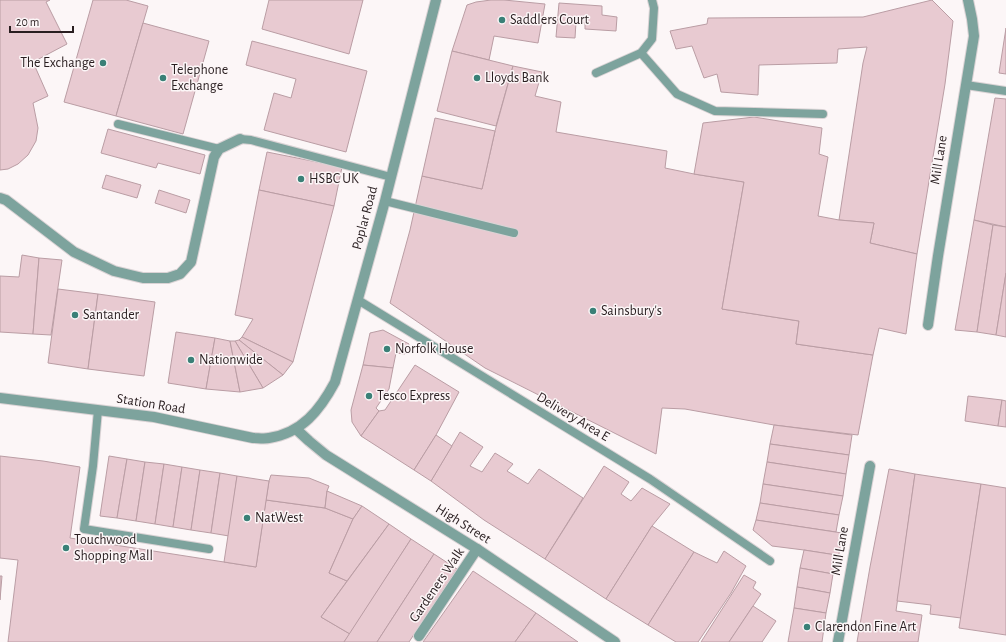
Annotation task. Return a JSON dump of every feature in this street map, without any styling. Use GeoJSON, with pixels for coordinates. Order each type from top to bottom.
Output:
{"type":"FeatureCollection","features":[{"type":"Feature","properties":{"kind":"street","name":"Poplar Road"},"geometry":{"type":"LineString","coordinates":[[296,429],[311,417],[320,407],[335,382],[385,201],[436,0]]}},
{"type":"Feature","properties":{"kind":"street","name":"Mill Lane"},"geometry":{"type":"LineString","coordinates":[[928,325],[939,248],[974,36],[968,0]]}},
{"type":"Feature","properties":{"kind":"street"},"geometry":{"type":"LineString","coordinates":[[0,198],[6,200],[74,252],[114,271],[143,278],[168,278],[180,274],[191,262],[214,157],[219,149],[240,139]]}},
{"type":"Feature","properties":{"kind":"street","name":"Station Road"},"geometry":{"type":"LineString","coordinates":[[0,398],[154,417],[253,438],[279,436],[296,429]]}},
{"type":"Feature","properties":{"kind":"street","name":"High Street"},"geometry":{"type":"LineString","coordinates":[[296,429],[326,455],[477,549],[615,642]]}},
{"type":"Feature","properties":{"kind":"street","name":"Mill Lane"},"geometry":{"type":"LineString","coordinates":[[838,642],[870,466]]}},
{"type":"Feature","properties":{"kind":"street","name":"Gardeners Walk"},"geometry":{"type":"LineString","coordinates":[[419,636],[477,549]]}},
{"type":"Feature","properties":{"kind":"lane"},"geometry":{"type":"LineString","coordinates":[[596,73],[641,53],[652,39],[654,8],[652,0]]}},
{"type":"Feature","properties":{"kind":"lane"},"geometry":{"type":"LineString","coordinates":[[641,53],[677,94],[715,110],[823,114]]}},
{"type":"Feature","properties":{"kind":"lane"},"geometry":{"type":"LineString","coordinates":[[966,85],[1006,91]]}},
{"type":"Feature","properties":{"kind":"lane"},"geometry":{"type":"LineString","coordinates":[[118,124],[219,149]]}},
{"type":"Feature","properties":{"kind":"lane"},"geometry":{"type":"LineString","coordinates":[[240,139],[251,140],[391,176]]}},
{"type":"Feature","properties":{"kind":"lane"},"geometry":{"type":"LineString","coordinates":[[385,201],[514,233]]}},
{"type":"Feature","properties":{"kind":"lane","name":"Delivery Area E"},"geometry":{"type":"LineString","coordinates":[[358,300],[650,479],[770,561]]}},
{"type":"Feature","properties":{"kind":"lane"},"geometry":{"type":"LineString","coordinates":[[98,410],[93,466],[84,529],[209,549]]}},
{"type":"Feature","properties":{"kind":"building"},"geometry":{"type":"Polygon","coordinates":[[[0,0],[50,0],[46,2],[67,44],[33,62],[48,96],[33,103],[38,128],[36,141],[28,155],[18,164],[8,169],[0,170],[0,0]]]}},
{"type":"Feature","properties":{"kind":"building","name":"The Exchange"},"geometry":{"type":"Polygon","coordinates":[[[93,0],[126,0],[148,6],[116,116],[64,102],[93,0]]]}},
{"type":"Feature","properties":{"kind":"building"},"geometry":{"type":"Polygon","coordinates":[[[269,0],[363,0],[349,54],[262,29],[269,0]]]}},
{"type":"Feature","properties":{"kind":"building","name":"Saddlers Court"},"geometry":{"type":"Polygon","coordinates":[[[491,0],[545,4],[538,43],[494,36],[489,60],[452,51],[467,5],[491,0]]]}},
{"type":"Feature","properties":{"kind":"building"},"geometry":{"type":"Polygon","coordinates":[[[932,0],[953,21],[945,84],[917,254],[870,243],[874,223],[839,220],[863,63],[867,47],[838,49],[837,63],[759,65],[758,95],[721,92],[717,74],[704,78],[692,46],[676,49],[670,31],[707,24],[708,18],[863,17],[932,0]]]}},
{"type":"Feature","properties":{"kind":"building"},"geometry":{"type":"Polygon","coordinates":[[[559,3],[602,6],[602,15],[617,17],[616,31],[585,29],[585,23],[576,22],[575,38],[556,37],[559,3]]]}},
{"type":"Feature","properties":{"kind":"building","name":"Telephone Exchange"},"geometry":{"type":"Polygon","coordinates":[[[143,23],[209,41],[183,134],[116,116],[143,23]]]}},
{"type":"Feature","properties":{"kind":"building"},"geometry":{"type":"Polygon","coordinates":[[[1006,28],[1006,74],[999,73],[1006,28]]]}},
{"type":"Feature","properties":{"kind":"building"},"geometry":{"type":"Polygon","coordinates":[[[252,41],[367,71],[346,152],[264,130],[274,93],[291,98],[296,79],[246,65],[252,41]]]}},
{"type":"Feature","properties":{"kind":"building","name":"Lloyds Bank"},"geometry":{"type":"Polygon","coordinates":[[[452,51],[513,66],[496,126],[437,111],[452,51]]]}},
{"type":"Feature","properties":{"kind":"building"},"geometry":{"type":"Polygon","coordinates":[[[513,66],[542,72],[535,96],[561,102],[556,132],[667,151],[665,168],[744,182],[722,309],[799,321],[796,344],[873,355],[858,435],[774,425],[685,409],[662,408],[656,454],[485,368],[390,303],[410,230],[422,176],[482,189],[495,131],[513,66]]]}},
{"type":"Feature","properties":{"kind":"building"},"geometry":{"type":"Polygon","coordinates":[[[995,98],[1006,99],[1006,227],[974,220],[995,98]]]}},
{"type":"Feature","properties":{"kind":"building"},"geometry":{"type":"Polygon","coordinates":[[[754,117],[822,128],[819,154],[828,157],[818,216],[839,220],[874,223],[870,243],[917,254],[906,334],[879,328],[873,355],[796,344],[799,321],[722,309],[744,182],[694,174],[703,123],[754,117]]]}},
{"type":"Feature","properties":{"kind":"building"},"geometry":{"type":"Polygon","coordinates":[[[435,118],[495,131],[482,189],[422,176],[435,118]]]}},
{"type":"Feature","properties":{"kind":"building"},"geometry":{"type":"Polygon","coordinates":[[[108,129],[205,155],[200,174],[158,163],[156,168],[101,153],[108,129]]]}},
{"type":"Feature","properties":{"kind":"building","name":"HSBC UK"},"geometry":{"type":"Polygon","coordinates":[[[267,152],[342,167],[334,206],[259,190],[267,152]]]}},
{"type":"Feature","properties":{"kind":"building"},"geometry":{"type":"Polygon","coordinates":[[[106,175],[141,185],[137,198],[102,188],[106,175]]]}},
{"type":"Feature","properties":{"kind":"building"},"geometry":{"type":"Polygon","coordinates":[[[159,190],[190,200],[186,213],[155,203],[159,190]]]}},
{"type":"Feature","properties":{"kind":"building"},"geometry":{"type":"Polygon","coordinates":[[[259,190],[334,206],[293,362],[242,337],[253,319],[235,315],[259,190]]]}},
{"type":"Feature","properties":{"kind":"building"},"geometry":{"type":"Polygon","coordinates":[[[974,220],[993,225],[977,332],[955,330],[974,220]]]}},
{"type":"Feature","properties":{"kind":"building"},"geometry":{"type":"Polygon","coordinates":[[[993,225],[1006,227],[1006,273],[996,335],[977,332],[993,225]]]}},
{"type":"Feature","properties":{"kind":"building"},"geometry":{"type":"Polygon","coordinates":[[[22,255],[39,258],[33,334],[0,332],[0,276],[19,277],[22,255]]]}},
{"type":"Feature","properties":{"kind":"building"},"geometry":{"type":"Polygon","coordinates":[[[39,258],[62,260],[51,335],[33,334],[39,258]]]}},
{"type":"Feature","properties":{"kind":"building"},"geometry":{"type":"Polygon","coordinates":[[[1006,273],[1006,337],[996,335],[1006,273]]]}},
{"type":"Feature","properties":{"kind":"building","name":"Santander"},"geometry":{"type":"Polygon","coordinates":[[[58,289],[98,294],[88,369],[48,363],[58,289]]]}},
{"type":"Feature","properties":{"kind":"building"},"geometry":{"type":"Polygon","coordinates":[[[98,294],[155,302],[144,376],[88,369],[98,294]]]}},
{"type":"Feature","properties":{"kind":"building","name":"Norfolk House"},"geometry":{"type":"Polygon","coordinates":[[[383,330],[409,344],[405,354],[396,353],[393,368],[363,365],[370,333],[383,330]]]}},
{"type":"Feature","properties":{"kind":"building","name":"Nationwide"},"geometry":{"type":"Polygon","coordinates":[[[176,332],[215,338],[206,389],[168,383],[176,332]]]}},
{"type":"Feature","properties":{"kind":"building"},"geometry":{"type":"Polygon","coordinates":[[[242,337],[293,362],[283,375],[239,340],[242,337]]]}},
{"type":"Feature","properties":{"kind":"building"},"geometry":{"type":"Polygon","coordinates":[[[215,338],[230,341],[240,392],[206,389],[215,338]]]}},
{"type":"Feature","properties":{"kind":"building"},"geometry":{"type":"Polygon","coordinates":[[[239,340],[283,375],[263,388],[235,341],[239,340]]]}},
{"type":"Feature","properties":{"kind":"building"},"geometry":{"type":"Polygon","coordinates":[[[230,341],[235,341],[263,388],[240,392],[230,341]]]}},
{"type":"Feature","properties":{"kind":"building","name":"Tesco Express"},"geometry":{"type":"Polygon","coordinates":[[[363,365],[393,368],[389,389],[376,408],[379,411],[361,436],[352,422],[351,410],[363,365]]]}},
{"type":"Feature","properties":{"kind":"building"},"geometry":{"type":"Polygon","coordinates":[[[415,365],[459,392],[436,435],[414,470],[361,436],[379,411],[385,410],[415,365]]]}},
{"type":"Feature","properties":{"kind":"building"},"geometry":{"type":"Polygon","coordinates":[[[968,396],[1002,400],[998,426],[965,421],[968,396]]]}},
{"type":"Feature","properties":{"kind":"building"},"geometry":{"type":"Polygon","coordinates":[[[1002,400],[1006,401],[1006,427],[998,426],[1002,400]]]}},
{"type":"Feature","properties":{"kind":"building"},"geometry":{"type":"Polygon","coordinates":[[[774,425],[852,435],[849,455],[770,444],[774,425]]]}},
{"type":"Feature","properties":{"kind":"building"},"geometry":{"type":"Polygon","coordinates":[[[460,432],[483,447],[470,466],[482,472],[495,453],[513,464],[507,471],[528,484],[539,469],[583,498],[545,559],[484,520],[431,481],[460,432]]]}},
{"type":"Feature","properties":{"kind":"building"},"geometry":{"type":"Polygon","coordinates":[[[436,435],[452,446],[431,481],[414,470],[436,435]]]}},
{"type":"Feature","properties":{"kind":"building"},"geometry":{"type":"Polygon","coordinates":[[[770,444],[849,455],[846,474],[767,462],[770,444]]]}},
{"type":"Feature","properties":{"kind":"building","name":"Touchwood Shopping Mall"},"geometry":{"type":"Polygon","coordinates":[[[0,456],[80,467],[70,538],[256,567],[266,500],[325,508],[353,519],[329,573],[347,581],[321,617],[350,634],[344,642],[8,642],[18,560],[0,558],[0,456]]]}},
{"type":"Feature","properties":{"kind":"building"},"geometry":{"type":"Polygon","coordinates":[[[109,456],[127,459],[117,518],[100,516],[109,456]]]}},
{"type":"Feature","properties":{"kind":"building"},"geometry":{"type":"Polygon","coordinates":[[[127,459],[145,462],[136,521],[117,518],[127,459]]]}},
{"type":"Feature","properties":{"kind":"building"},"geometry":{"type":"Polygon","coordinates":[[[145,462],[164,464],[155,524],[136,521],[145,462]]]}},
{"type":"Feature","properties":{"kind":"building"},"geometry":{"type":"Polygon","coordinates":[[[767,462],[846,474],[843,496],[763,484],[767,462]]]}},
{"type":"Feature","properties":{"kind":"building"},"geometry":{"type":"Polygon","coordinates":[[[164,464],[182,467],[173,527],[155,524],[164,464]]]}},
{"type":"Feature","properties":{"kind":"building"},"geometry":{"type":"Polygon","coordinates":[[[604,466],[629,482],[621,494],[631,501],[642,488],[670,504],[652,526],[606,599],[545,559],[604,466]]]}},
{"type":"Feature","properties":{"kind":"building"},"geometry":{"type":"Polygon","coordinates":[[[182,467],[200,470],[191,530],[173,527],[182,467]]]}},
{"type":"Feature","properties":{"kind":"building"},"geometry":{"type":"Polygon","coordinates":[[[889,469],[915,474],[896,611],[922,615],[918,642],[857,642],[870,567],[889,469]]]}},
{"type":"Feature","properties":{"kind":"building"},"geometry":{"type":"Polygon","coordinates":[[[200,470],[220,473],[211,533],[191,530],[200,470]]]}},
{"type":"Feature","properties":{"kind":"building"},"geometry":{"type":"Polygon","coordinates":[[[220,473],[237,476],[229,536],[211,533],[220,473]]]}},
{"type":"Feature","properties":{"kind":"building"},"geometry":{"type":"Polygon","coordinates":[[[915,474],[981,484],[961,618],[930,614],[931,605],[897,601],[915,474]]]}},
{"type":"Feature","properties":{"kind":"building"},"geometry":{"type":"Polygon","coordinates":[[[271,475],[309,478],[329,486],[325,508],[266,500],[271,475]]]}},
{"type":"Feature","properties":{"kind":"building","name":"NatWest"},"geometry":{"type":"Polygon","coordinates":[[[237,476],[269,481],[256,567],[224,562],[237,476]]]}},
{"type":"Feature","properties":{"kind":"building"},"geometry":{"type":"Polygon","coordinates":[[[763,484],[843,496],[839,515],[760,503],[763,484]]]}},
{"type":"Feature","properties":{"kind":"building"},"geometry":{"type":"Polygon","coordinates":[[[981,484],[1006,488],[1006,635],[959,628],[981,484]]]}},
{"type":"Feature","properties":{"kind":"building"},"geometry":{"type":"Polygon","coordinates":[[[327,491],[362,506],[353,519],[325,508],[327,491]]]}},
{"type":"Feature","properties":{"kind":"building"},"geometry":{"type":"Polygon","coordinates":[[[760,503],[839,515],[836,532],[756,520],[760,503]]]}},
{"type":"Feature","properties":{"kind":"building"},"geometry":{"type":"Polygon","coordinates":[[[362,506],[389,524],[347,581],[329,573],[353,519],[362,506]]]}},
{"type":"Feature","properties":{"kind":"building"},"geometry":{"type":"Polygon","coordinates":[[[756,520],[842,533],[839,554],[836,555],[772,546],[753,530],[756,520]]]}},
{"type":"Feature","properties":{"kind":"building"},"geometry":{"type":"Polygon","coordinates":[[[389,524],[411,539],[350,634],[321,617],[389,524]]]}},
{"type":"Feature","properties":{"kind":"building"},"geometry":{"type":"Polygon","coordinates":[[[652,526],[694,552],[648,625],[606,599],[652,526]]]}},
{"type":"Feature","properties":{"kind":"building"},"geometry":{"type":"Polygon","coordinates":[[[411,539],[434,554],[377,642],[344,642],[411,539]]]}},
{"type":"Feature","properties":{"kind":"building"},"geometry":{"type":"Polygon","coordinates":[[[804,550],[836,555],[833,574],[800,568],[804,550]]]}},
{"type":"Feature","properties":{"kind":"building"},"geometry":{"type":"Polygon","coordinates":[[[724,551],[746,566],[731,593],[698,642],[676,642],[648,625],[694,552],[717,563],[724,551]]]}},
{"type":"Feature","properties":{"kind":"building"},"geometry":{"type":"Polygon","coordinates":[[[434,554],[457,569],[409,642],[377,642],[434,554]]]}},
{"type":"Feature","properties":{"kind":"building"},"geometry":{"type":"Polygon","coordinates":[[[800,568],[833,574],[830,593],[797,587],[800,568]]]}},
{"type":"Feature","properties":{"kind":"building"},"geometry":{"type":"Polygon","coordinates":[[[473,571],[536,613],[515,642],[423,642],[473,571]]]}},
{"type":"Feature","properties":{"kind":"building"},"geometry":{"type":"Polygon","coordinates":[[[744,575],[756,582],[753,588],[761,594],[729,642],[701,642],[744,575]]]}},
{"type":"Feature","properties":{"kind":"building"},"geometry":{"type":"Polygon","coordinates":[[[0,576],[2,576],[0,600],[0,576]]]}},
{"type":"Feature","properties":{"kind":"building"},"geometry":{"type":"Polygon","coordinates":[[[797,587],[830,593],[826,613],[794,608],[797,587]]]}},
{"type":"Feature","properties":{"kind":"building"},"geometry":{"type":"Polygon","coordinates":[[[753,606],[776,621],[762,642],[729,642],[753,606]]]}},
{"type":"Feature","properties":{"kind":"building","name":"Clarendon Fine Art"},"geometry":{"type":"Polygon","coordinates":[[[794,608],[826,613],[822,642],[788,642],[794,608]]]}},
{"type":"Feature","properties":{"kind":"building"},"geometry":{"type":"Polygon","coordinates":[[[536,613],[578,642],[515,642],[536,613]]]}},
{"type":"Feature","properties":{"kind":"place","name":"Saddlers Court"},"geometry":{"type":"Point","coordinates":[502,20]}},
{"type":"Feature","properties":{"kind":"place","name":"The Exchange"},"geometry":{"type":"Point","coordinates":[103,63]}},
{"type":"Feature","properties":{"kind":"place","name":"Telephone Exchange"},"geometry":{"type":"Point","coordinates":[163,78]}},
{"type":"Feature","properties":{"kind":"place","name":"Lloyds Bank"},"geometry":{"type":"Point","coordinates":[477,78]}},
{"type":"Feature","properties":{"kind":"place","name":"HSBC UK"},"geometry":{"type":"Point","coordinates":[301,179]}},
{"type":"Feature","properties":{"kind":"place","name":"Sainsbury's"},"geometry":{"type":"Point","coordinates":[593,311]}},
{"type":"Feature","properties":{"kind":"place","name":"Santander"},"geometry":{"type":"Point","coordinates":[75,315]}},
{"type":"Feature","properties":{"kind":"place","name":"Norfolk House"},"geometry":{"type":"Point","coordinates":[387,349]}},
{"type":"Feature","properties":{"kind":"place","name":"Nationwide"},"geometry":{"type":"Point","coordinates":[191,360]}},
{"type":"Feature","properties":{"kind":"place","name":"Tesco Express"},"geometry":{"type":"Point","coordinates":[369,396]}},
{"type":"Feature","properties":{"kind":"place","name":"NatWest"},"geometry":{"type":"Point","coordinates":[247,518]}},
{"type":"Feature","properties":{"kind":"place","name":"Touchwood Shopping Mall"},"geometry":{"type":"Point","coordinates":[66,548]}},
{"type":"Feature","properties":{"kind":"place","name":"Clarendon Fine Art"},"geometry":{"type":"Point","coordinates":[807,627]}}]}
